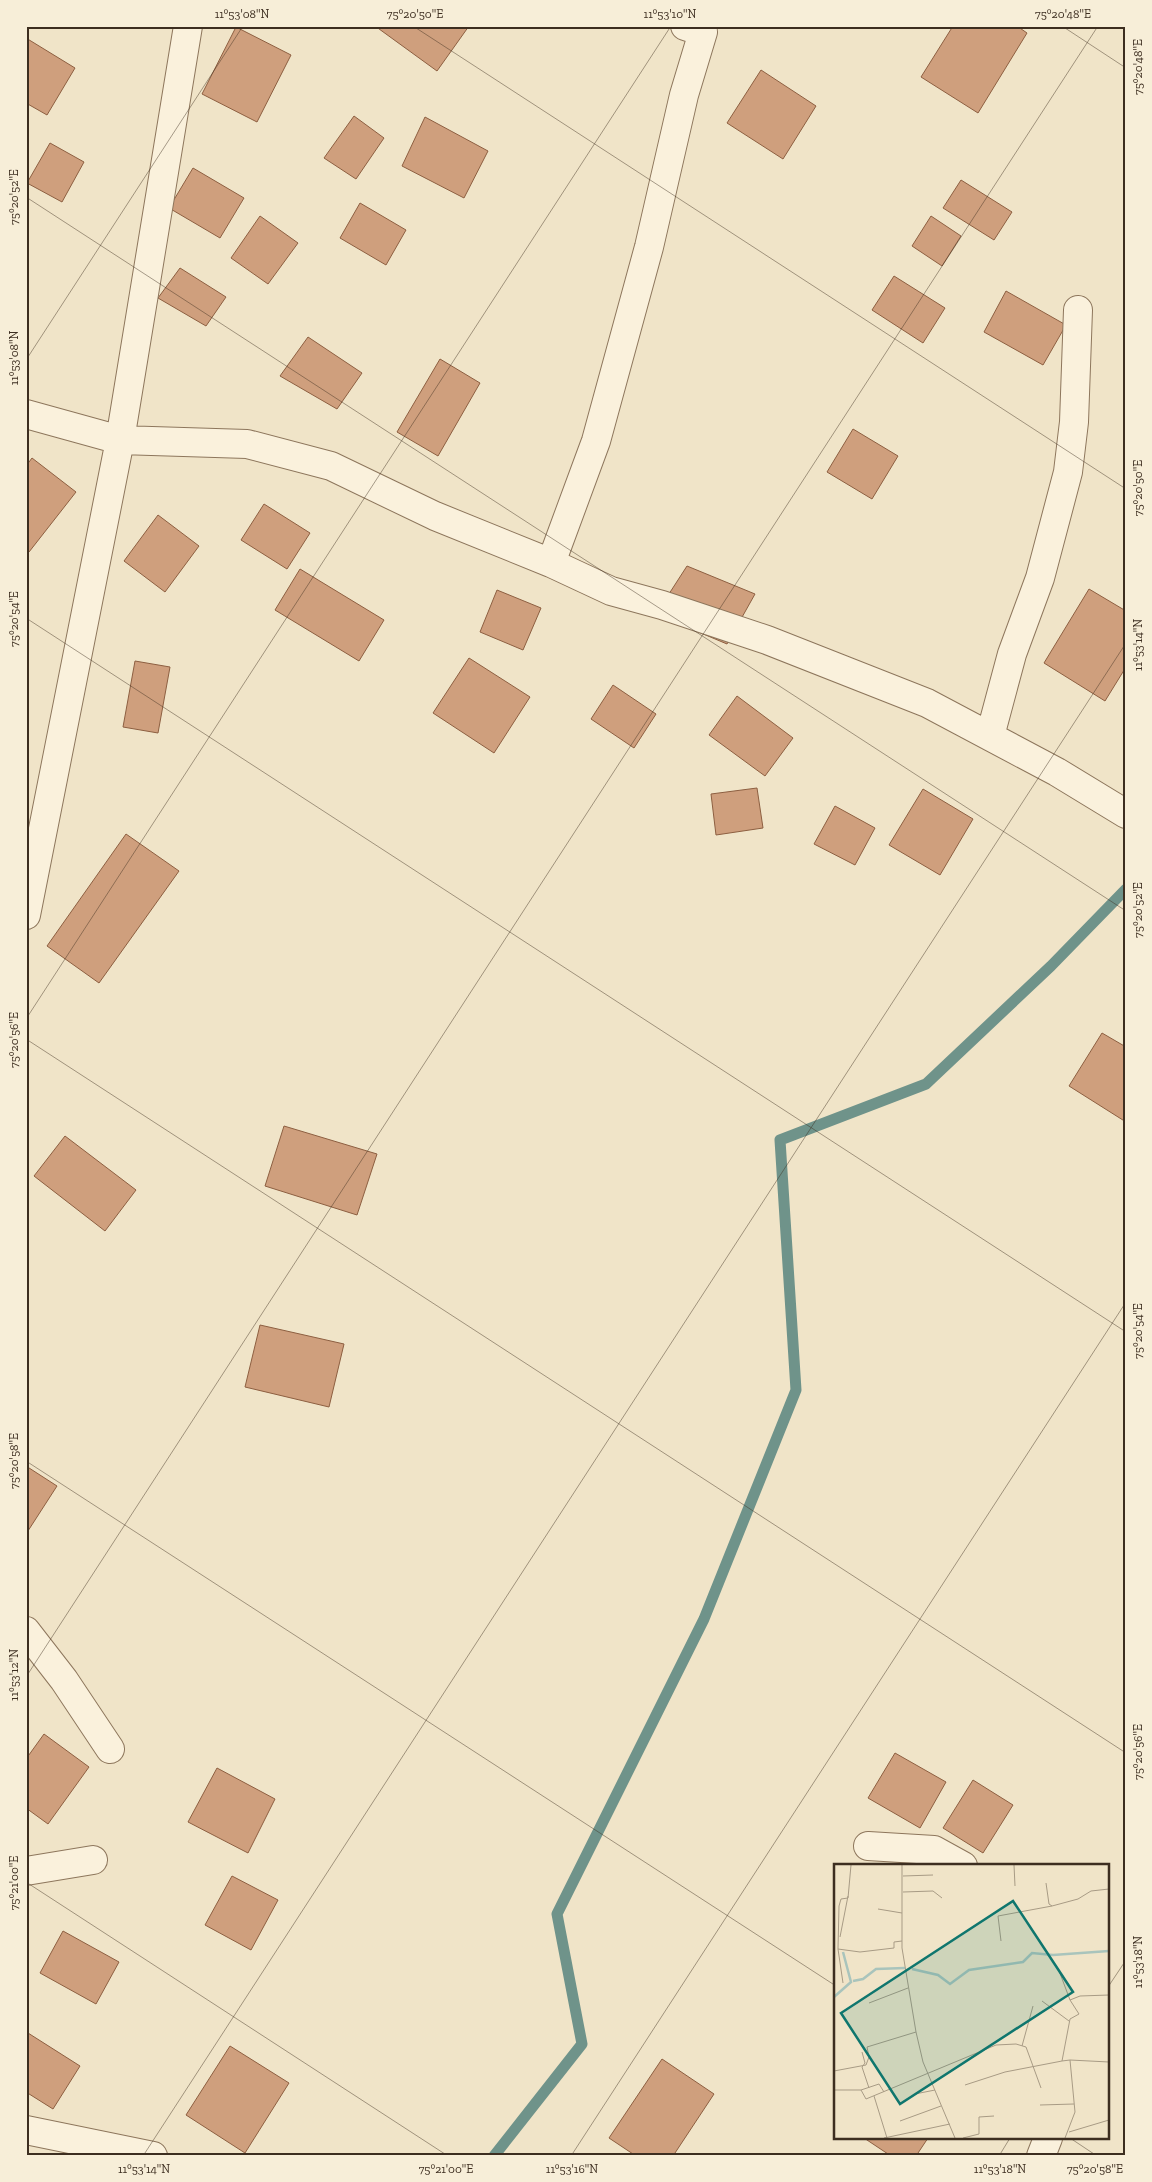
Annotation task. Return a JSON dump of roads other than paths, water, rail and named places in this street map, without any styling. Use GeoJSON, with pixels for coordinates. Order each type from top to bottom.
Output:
{"type":"FeatureCollection","features":[{"type":"Feature","properties":{"kind":"street"},"geometry":{"type":"LineString","coordinates":[[26,915],[120,440],[188,26]]}},
{"type":"Feature","properties":{"kind":"street"},"geometry":{"type":"LineString","coordinates":[[551,562],[596,441],[648,248],[684,95],[703,32],[685,26]]}},
{"type":"Feature","properties":{"kind":"street"},"geometry":{"type":"LineString","coordinates":[[990,736],[1012,654],[1040,578],[1068,472],[1074,422],[1078,310]]}},
{"type":"Feature","properties":{"kind":"street"},"geometry":{"type":"LineString","coordinates":[[26,414],[120,440],[247,444],[330,466],[435,516],[551,562],[611,591],[662,605],[767,640],[927,703],[1057,772],[1126,814]]}},
{"type":"Feature","properties":{"kind":"street"},"geometry":{"type":"LineString","coordinates":[[26,1631],[64,1680],[110,1749]]}},
{"type":"Feature","properties":{"kind":"street"},"geometry":{"type":"LineString","coordinates":[[868,1846],[934,1850],[959,1864]]}},
{"type":"Feature","properties":{"kind":"street"},"geometry":{"type":"LineString","coordinates":[[26,1871],[93,1860]]}},
{"type":"Feature","properties":{"kind":"street"},"geometry":{"type":"LineString","coordinates":[[26,2130],[153,2156]]}},
{"type":"Feature","properties":{"kind":"street"},"geometry":{"type":"LineString","coordinates":[[1041,2156],[1047,2140]]}},
{"type":"Feature","properties":{"kind":"waterway"},"geometry":{"type":"LineString","coordinates":[[494,2156],[582,2044],[557,1914],[704,1619],[796,1390],[780,1140],[926,1084],[1051,966],[1126,889]]}}]}
